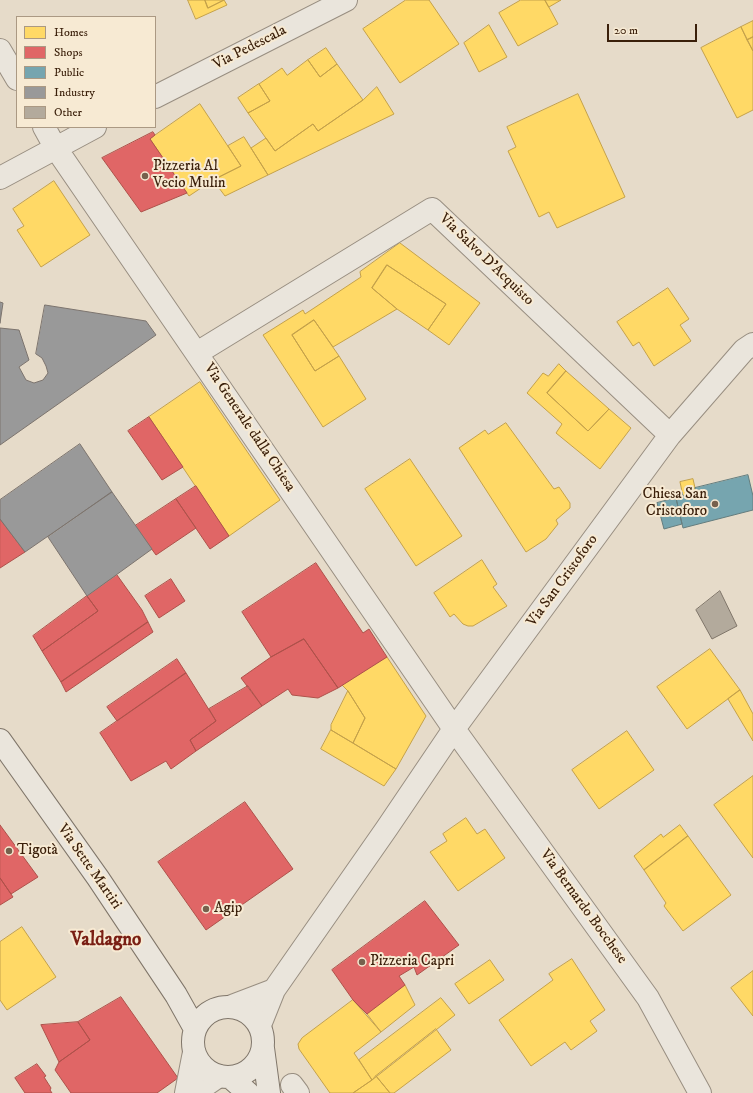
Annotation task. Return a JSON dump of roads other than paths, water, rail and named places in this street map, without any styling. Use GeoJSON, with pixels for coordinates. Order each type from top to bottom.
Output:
{"type":"FeatureCollection","features":[{"type":"Feature","properties":{"kind":"street","name":"Via Pedescala"},"geometry":{"type":"LineString","coordinates":[[156,95],[346,0]]}},
{"type":"Feature","properties":{"kind":"street"},"geometry":{"type":"LineString","coordinates":[[0,50],[16,77]]}},
{"type":"Feature","properties":{"kind":"street","name":"Via Generale dalla Chiesa"},"geometry":{"type":"LineString","coordinates":[[45,128],[55,147],[454,729]]}},
{"type":"Feature","properties":{"kind":"street"},"geometry":{"type":"LineString","coordinates":[[0,178],[55,147],[93,128]]}},
{"type":"Feature","properties":{"kind":"street","name":"Via Salvo D'Acquisto"},"geometry":{"type":"LineString","coordinates":[[197,353],[432,209],[670,435]]}},
{"type":"Feature","properties":{"kind":"street","name":"Via San Cristoforo"},"geometry":{"type":"LineString","coordinates":[[260,1025],[274,990],[388,828],[454,729],[670,435],[744,350],[753,344]]}},
{"type":"Feature","properties":{"kind":"street","name":"Via Bernardo Bocchese"},"geometry":{"type":"LineString","coordinates":[[454,729],[648,998],[700,1093]]}},
{"type":"Feature","properties":{"kind":"street","name":"Via Sette Martiri"},"geometry":{"type":"LineString","coordinates":[[2,747],[98,878],[176,995],[195,1029]]}},
{"type":"Feature","properties":{"kind":"street"},"geometry":{"type":"LineString","coordinates":[[186,1093],[194,1052],[193,1041],[195,1029],[201,1019],[210,1011],[274,990]]}},
{"type":"Feature","properties":{"kind":"street"},"geometry":{"type":"LineString","coordinates":[[176,995],[244,1009],[253,1016],[260,1025],[264,1036],[263,1048],[269,1093]]}},
{"type":"Feature","properties":{"kind":"street"},"geometry":{"type":"LineString","coordinates":[[194,1093],[225,1076],[242,1074],[252,1068],[259,1059],[263,1048]]}},
{"type":"Feature","properties":{"kind":"street"},"geometry":{"type":"LineString","coordinates":[[194,1052],[200,1063],[208,1071],[225,1076],[248,1093]]}},
{"type":"Feature","properties":{"kind":"place","name":"Pizzeria Al Vecio Mulin"},"geometry":{"type":"Point","coordinates":[145,176]}},
{"type":"Feature","properties":{"kind":"place","name":"Chiesa San Cristoforo"},"geometry":{"type":"Point","coordinates":[715,504]}},
{"type":"Feature","properties":{"kind":"place","name":"Tigotà"},"geometry":{"type":"Point","coordinates":[9,851]}},
{"type":"Feature","properties":{"kind":"place","name":"Agip"},"geometry":{"type":"Point","coordinates":[206,909]}},
{"type":"Feature","properties":{"kind":"place","name":"Pizzeria Capri"},"geometry":{"type":"Point","coordinates":[362,962]}},
{"type":"Feature","properties":{"kind":"district","name":"Valdagno"},"geometry":{"type":"Point","coordinates":[106,941]}}]}
